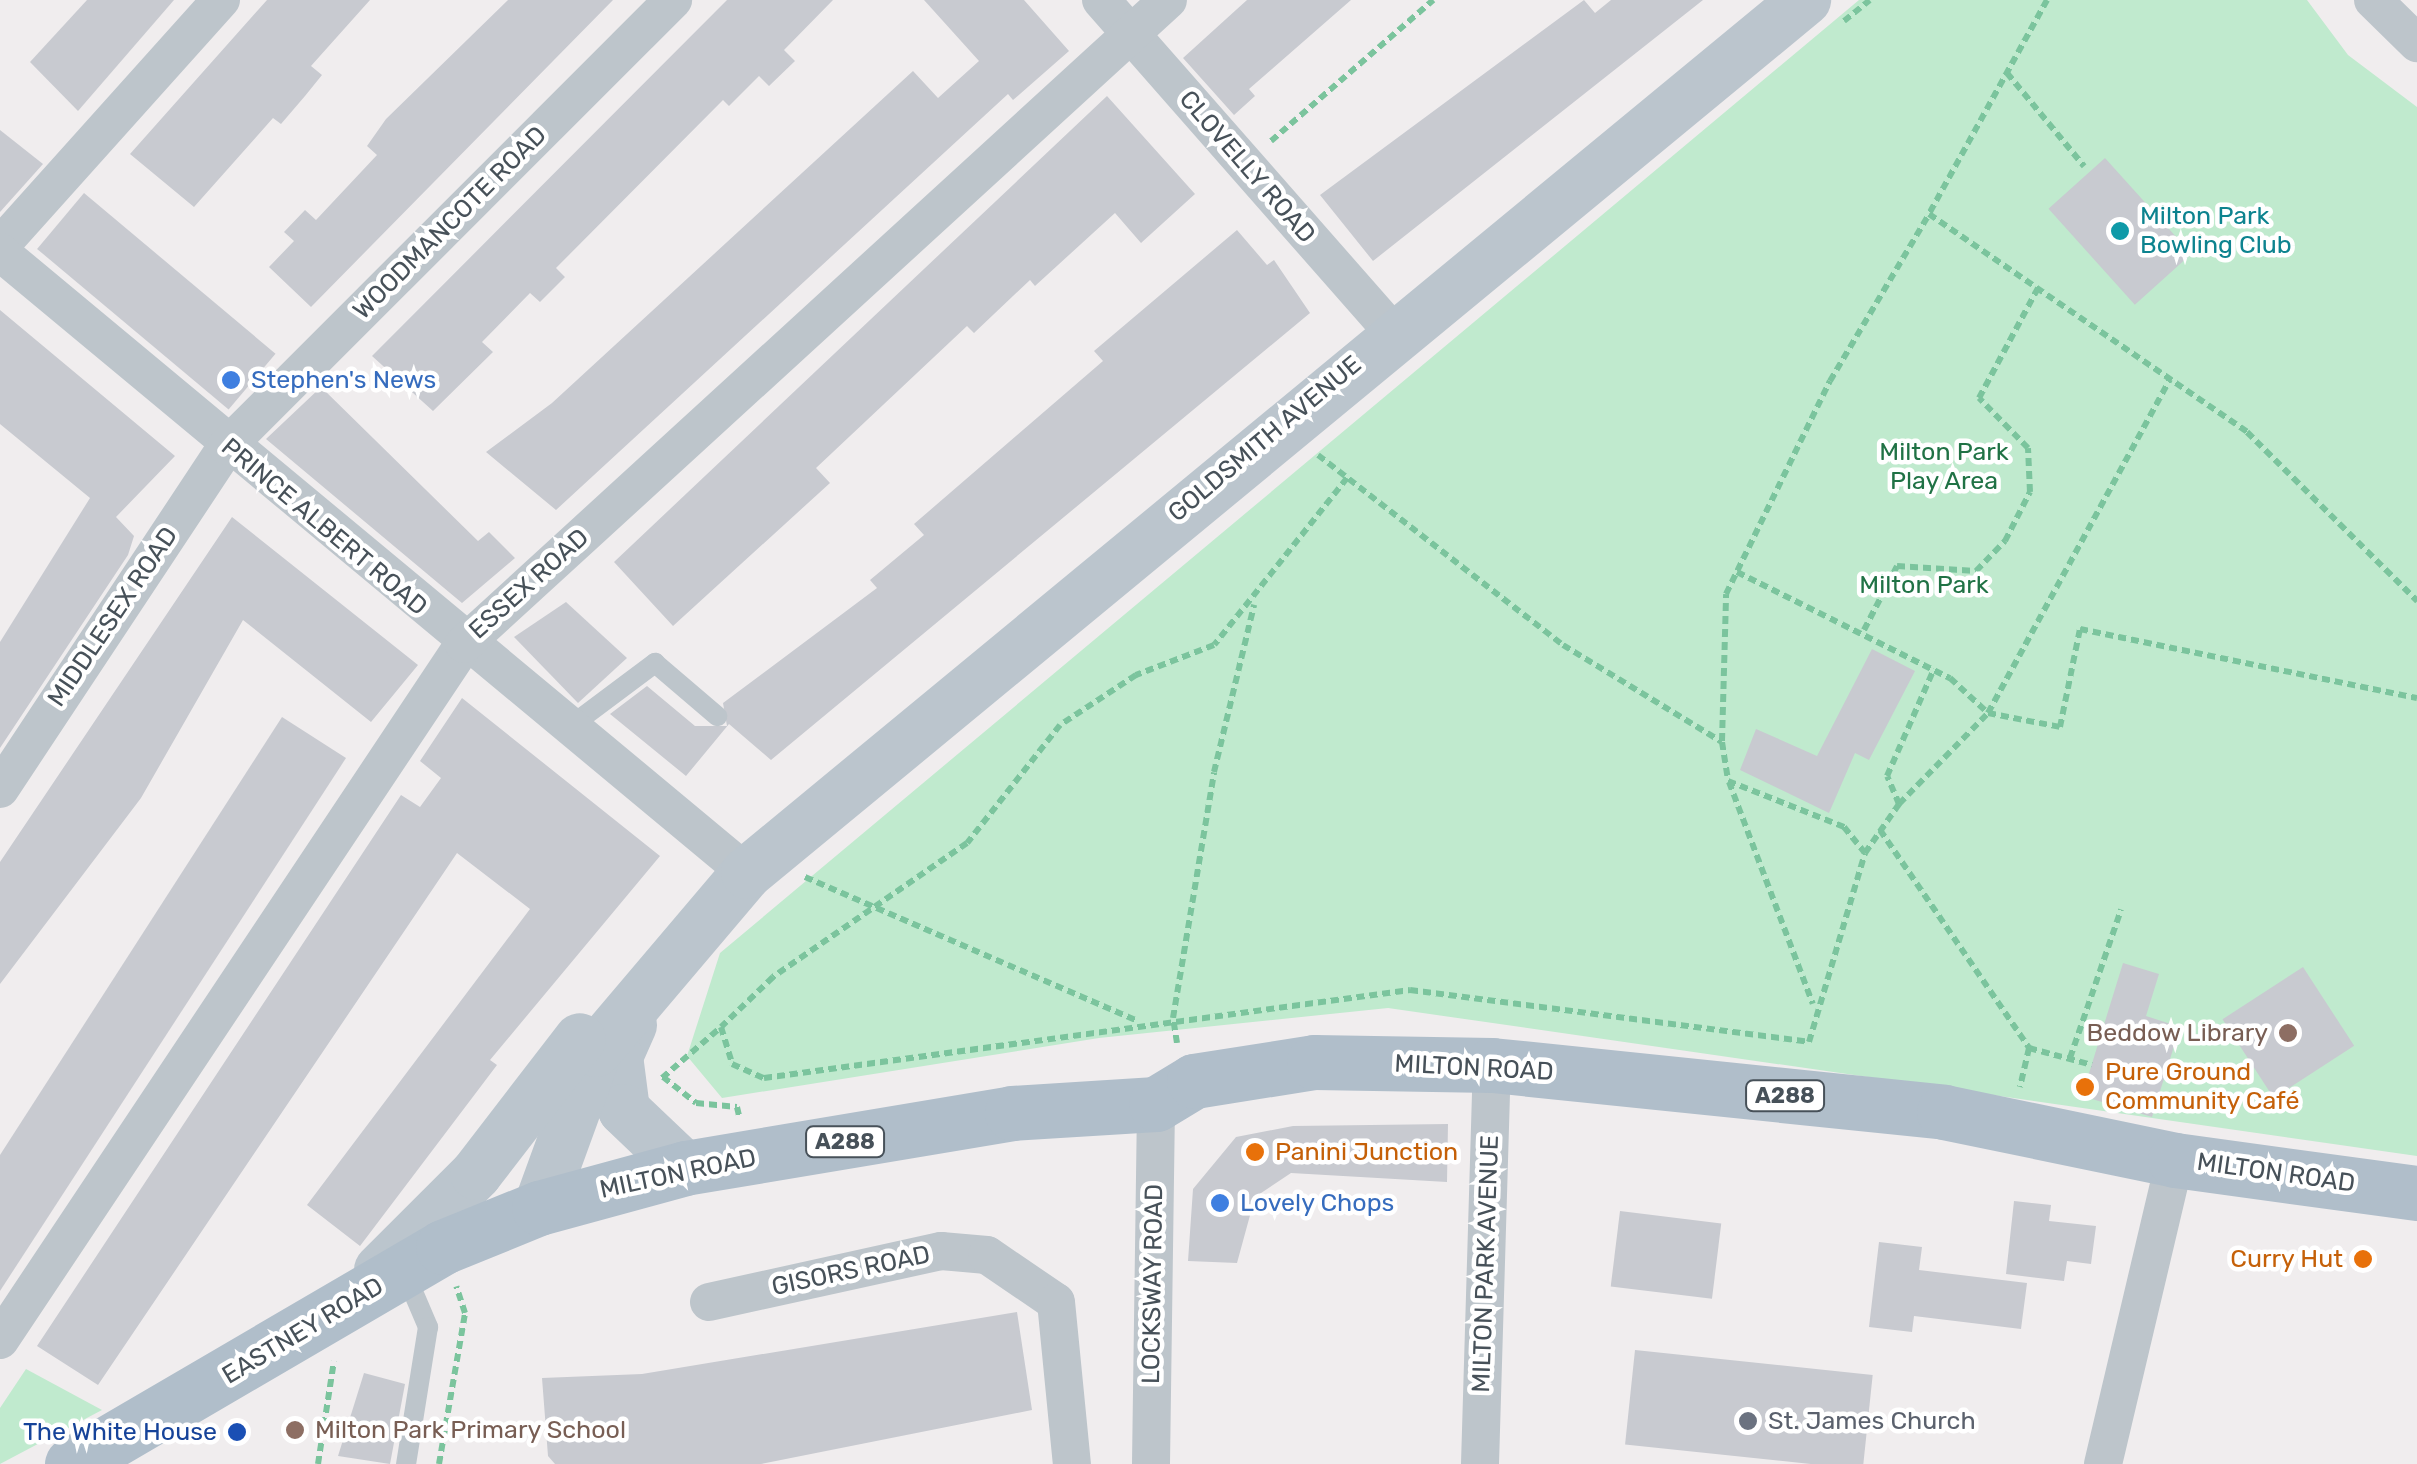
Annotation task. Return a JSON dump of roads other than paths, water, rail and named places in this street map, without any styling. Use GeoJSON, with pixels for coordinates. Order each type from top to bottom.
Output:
{"type":"FeatureCollection","features":[{"type":"Feature","properties":{"kind":"main road","name":"GOLDSMITH AVENUE"},"geometry":{"type":"LineString","coordinates":[[540,1208],[596,1050],[765,880],[1394,333],[1802,10]]}},
{"type":"Feature","properties":{"kind":"main road","name":"GOLDSMITH AVENUE"},"geometry":{"type":"LineString","coordinates":[[342,1306],[506,1140],[680,926],[765,880]]}},
{"type":"Feature","properties":{"kind":"main road"},"geometry":{"type":"LineString","coordinates":[[685,1168],[644,1093],[615,1083],[620,1039],[765,880]]}},
{"type":"Feature","properties":{"kind":"main road","name":"MILTON ROAD"},"geometry":{"type":"LineString","coordinates":[[540,1208],[685,1168],[1012,1113],[1175,1092],[1314,1062],[1492,1065],[1944,1112],[2175,1160],[2417,1192]]}},
{"type":"Feature","properties":{"kind":"main road"},"geometry":{"type":"LineString","coordinates":[[506,1140],[540,1208]]}},
{"type":"Feature","properties":{"kind":"main road","name":"EASTNEY ROAD"},"geometry":{"type":"LineString","coordinates":[[72,1464],[404,1270],[540,1208]]}},
{"type":"Feature","properties":{"kind":"street"},"geometry":{"type":"LineString","coordinates":[[0,249],[221,0]]}},
{"type":"Feature","properties":{"kind":"street","name":"WOODMANCOTE ROAD"},"geometry":{"type":"LineString","coordinates":[[227,446],[673,0]]}},
{"type":"Feature","properties":{"kind":"street","name":"CLOVELLY ROAD"},"geometry":{"type":"LineString","coordinates":[[1101,0],[1394,333]]}},
{"type":"Feature","properties":{"kind":"street","name":"ESSEX ROAD"},"geometry":{"type":"LineString","coordinates":[[0,1340],[464,644],[1168,0]]}},
{"type":"Feature","properties":{"kind":"street"},"geometry":{"type":"LineString","coordinates":[[2373,0],[2417,44]]}},
{"type":"Feature","properties":{"kind":"street","name":"PRINCE ALBERT ROAD"},"geometry":{"type":"LineString","coordinates":[[0,249],[464,644],[765,880]]}},
{"type":"Feature","properties":{"kind":"street","name":"MIDDLESEX ROAD"},"geometry":{"type":"LineString","coordinates":[[0,788],[227,446]]}},
{"type":"Feature","properties":{"kind":"street","name":"MILTON PARK AVENUE"},"geometry":{"type":"LineString","coordinates":[[1480,1464],[1492,1065]]}},
{"type":"Feature","properties":{"kind":"street","name":"LOCKSWAY ROAD"},"geometry":{"type":"LineString","coordinates":[[1151,1464],[1175,1092]]}},
{"type":"Feature","properties":{"kind":"street"},"geometry":{"type":"LineString","coordinates":[[2104,1464],[2175,1160]]}},
{"type":"Feature","properties":{"kind":"street","name":"GISORS ROAD"},"geometry":{"type":"LineString","coordinates":[[709,1302],[942,1251],[988,1256],[1056,1302],[1072,1464]]}},
{"type":"Feature","properties":{"kind":"lane"},"geometry":{"type":"LineString","coordinates":[[568,728],[654,663],[717,716]]}},
{"type":"Feature","properties":{"kind":"lane"},"geometry":{"type":"LineString","coordinates":[[404,1270],[428,1327],[406,1464]]}},
{"type":"Feature","properties":{"kind":"place","name":"Milton Park Bowling Club"},"geometry":{"type":"Point","coordinates":[2120,231]}},
{"type":"Feature","properties":{"kind":"place","name":"Stephen's News"},"geometry":{"type":"Point","coordinates":[231,380]}},
{"type":"Feature","properties":{"kind":"place","name":"Beddow Library"},"geometry":{"type":"Point","coordinates":[2288,1033]}},
{"type":"Feature","properties":{"kind":"place","name":"Pure Ground Community Café"},"geometry":{"type":"Point","coordinates":[2085,1087]}},
{"type":"Feature","properties":{"kind":"place","name":"Panini Junction"},"geometry":{"type":"Point","coordinates":[1255,1152]}},
{"type":"Feature","properties":{"kind":"place","name":"Lovely Chops"},"geometry":{"type":"Point","coordinates":[1220,1203]}},
{"type":"Feature","properties":{"kind":"place","name":"Curry Hut"},"geometry":{"type":"Point","coordinates":[2363,1259]}},
{"type":"Feature","properties":{"kind":"place","name":"St. James Church"},"geometry":{"type":"Point","coordinates":[1748,1421]}},
{"type":"Feature","properties":{"kind":"place","name":"Milton Park Primary School"},"geometry":{"type":"Point","coordinates":[295,1430]}},
{"type":"Feature","properties":{"kind":"place","name":"The White House"},"geometry":{"type":"Point","coordinates":[237,1432]}},
{"type":"Feature","properties":{"kind":"park label","name":"Milton Park Play Area"},"geometry":{"type":"Point","coordinates":[1944,468]}},
{"type":"Feature","properties":{"kind":"park label","name":"Milton Park"},"geometry":{"type":"Point","coordinates":[1924,585]}}]}
